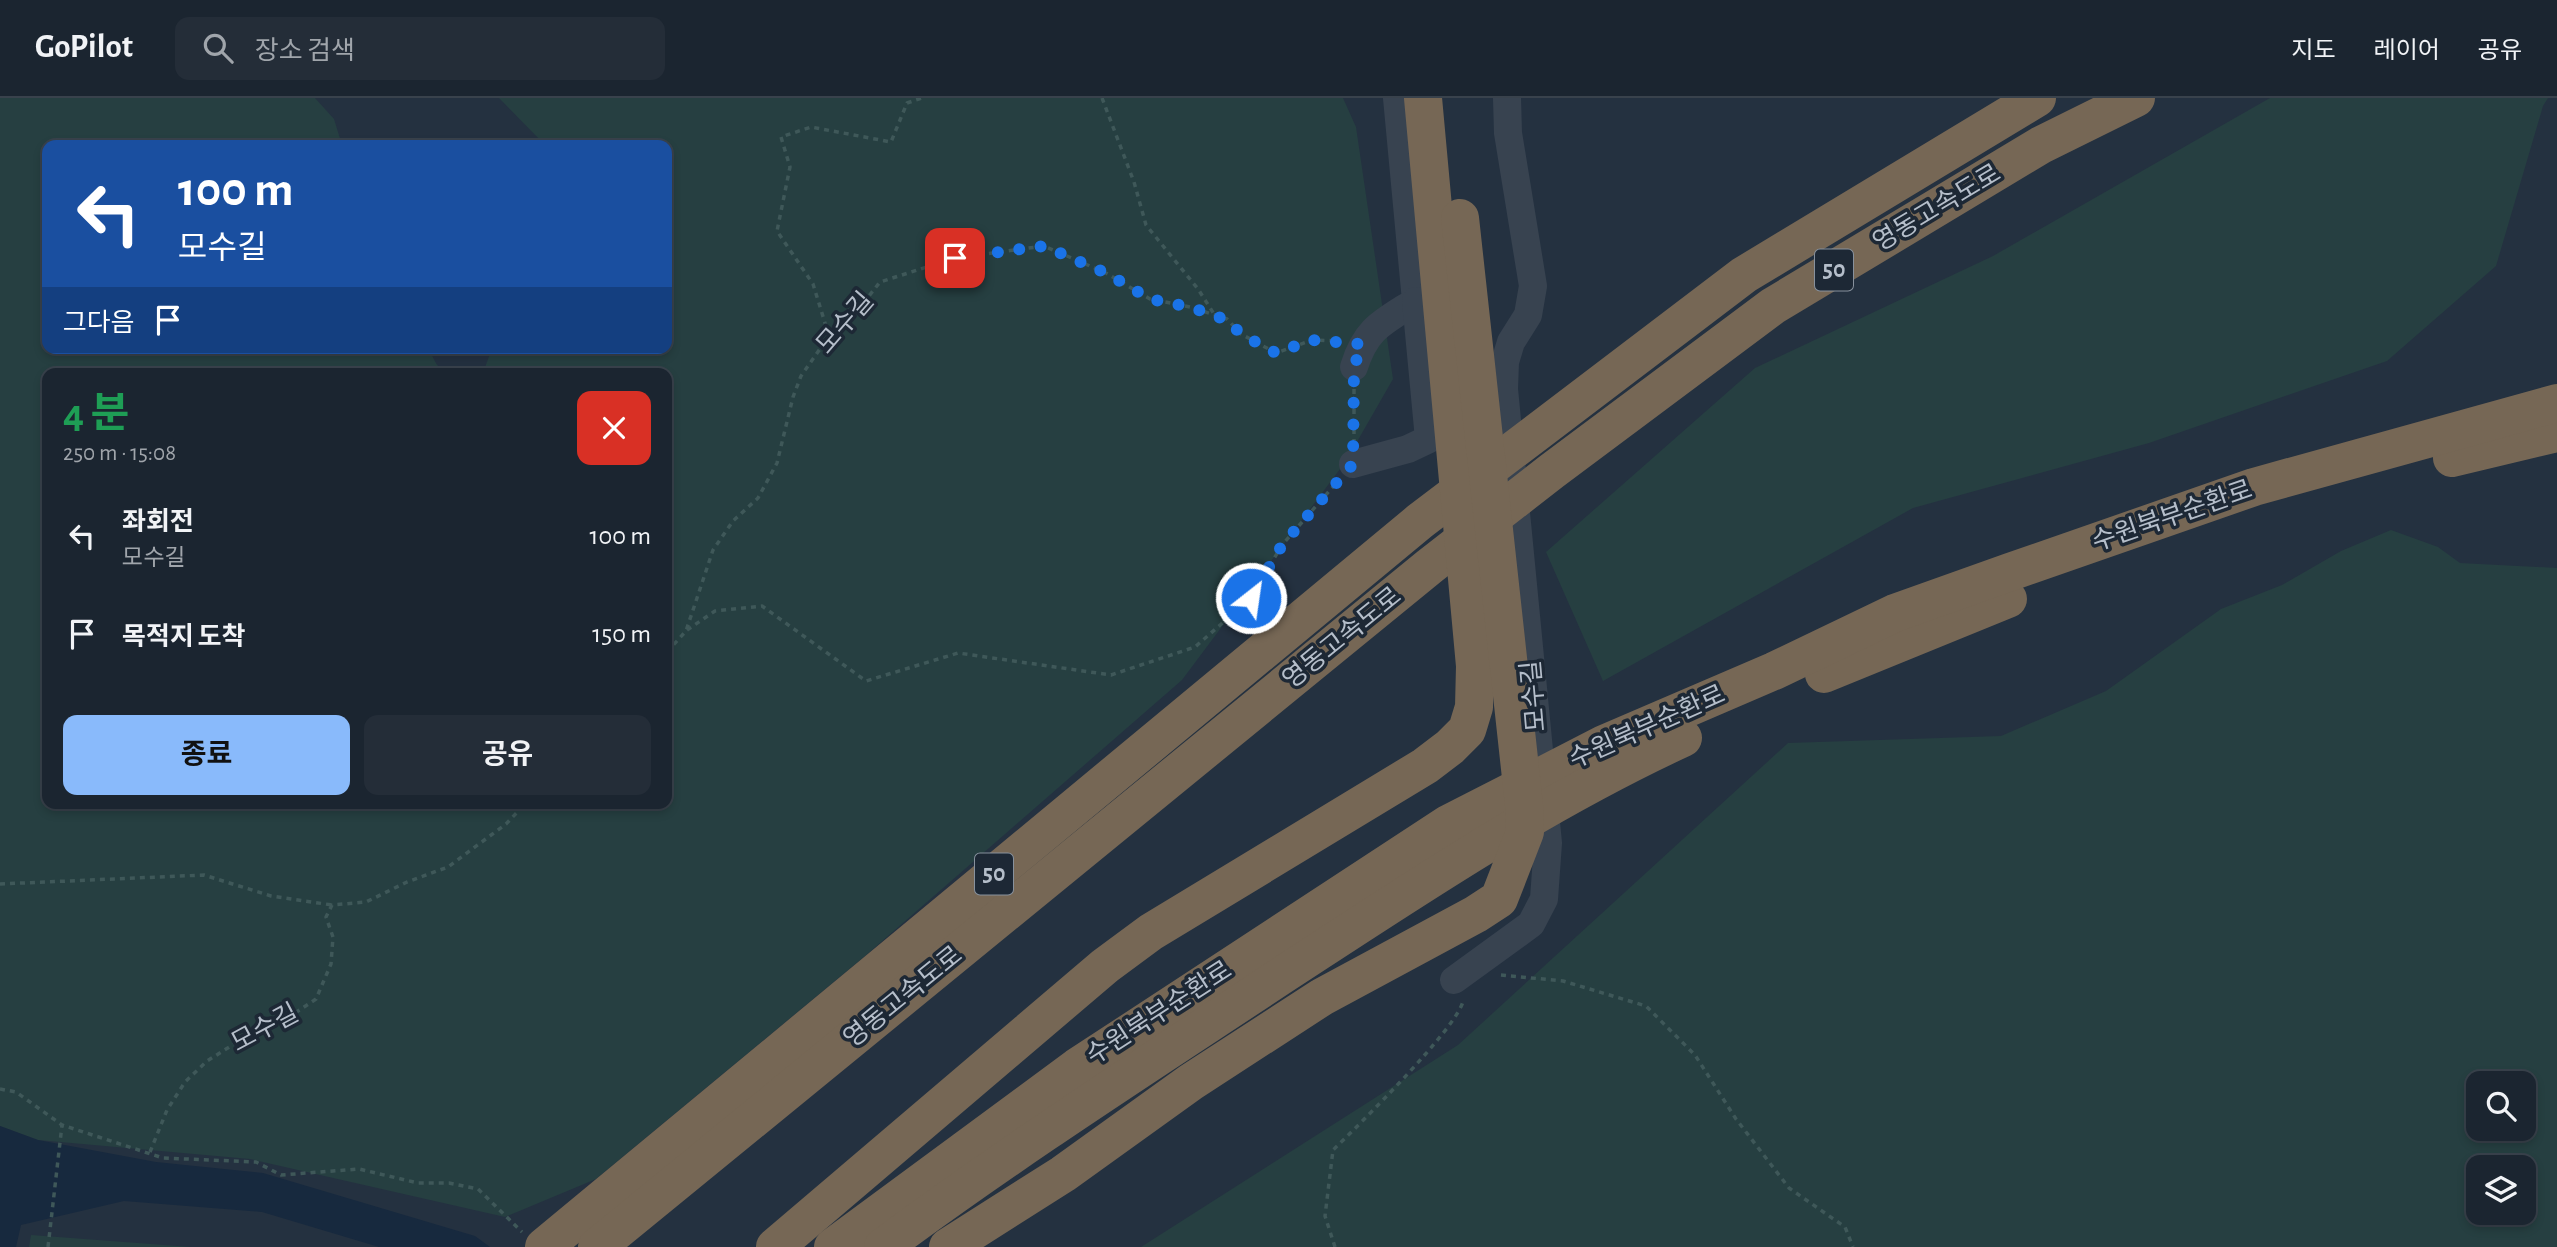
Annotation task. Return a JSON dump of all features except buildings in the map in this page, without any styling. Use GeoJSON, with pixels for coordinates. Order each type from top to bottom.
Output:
{"type":"FeatureCollection","features":[{"type":"Feature","properties":{"kind":"highway"},"geometry":{"type":"LineString","coordinates":[[775,1247],[1114,959],[1212,892],[1425,765],[1467,730],[1474,707],[1475,666],[1423,98]]}},
{"type":"Feature","properties":{"kind":"highway"},"geometry":{"type":"LineString","coordinates":[[948,1247],[1063,1174],[1191,1082],[1322,997],[1499,899],[1525,832],[1524,805],[1447,98]]}},
{"type":"Feature","properties":{"kind":"highway","name":"영동고속도로"},"geometry":{"type":"LineString","coordinates":[[558,1239],[1420,522],[1543,426],[1744,275],[2037,98]]}},
{"type":"Feature","properties":{"kind":"highway","name":"영동고속도로"},"geometry":{"type":"LineString","coordinates":[[558,1239],[1552,471],[1773,306],[2041,145],[2136,98]]}},
{"type":"Feature","properties":{"kind":"highway","name":"수원북부순환로"},"geometry":{"type":"LineString","coordinates":[[833,1247],[1077,1067],[1459,838],[1774,671],[1895,613],[2254,487],[2557,403]]}},
{"type":"Feature","properties":{"kind":"highway","name":"수원북부순환로"},"geometry":{"type":"LineString","coordinates":[[1609,757],[1815,678],[2070,573],[2225,520],[2404,469],[2557,433]]}},
{"type":"Feature","properties":{"kind":"highway","name":"수원북부순환로"},"geometry":{"type":"LineString","coordinates":[[883,1247],[1000,1161],[1459,838]]}},
{"type":"Feature","properties":{"kind":"street"},"geometry":{"type":"LineString","coordinates":[[1353,464],[1408,449],[1429,439],[1397,98]]}},
{"type":"Feature","properties":{"kind":"street","name":"모수길"},"geometry":{"type":"LineString","coordinates":[[1454,980],[1531,924],[1544,899],[1548,843],[1504,389],[1505,362],[1511,342],[1528,316],[1533,286],[1508,132],[1507,98]]}},
{"type":"Feature","properties":{"kind":"street"},"geometry":{"type":"LineString","coordinates":[[1358,356],[1374,327],[1416,301]]}},
{"type":"Feature","properties":{"kind":"path"},"geometry":{"type":"LineString","coordinates":[[830,336],[813,284],[778,231],[790,167],[781,137],[811,127],[891,142],[907,103],[922,98]]}},
{"type":"Feature","properties":{"kind":"path"},"geometry":{"type":"LineString","coordinates":[[1102,98],[1146,225],[1198,289],[1215,315]]}},
{"type":"Feature","properties":{"kind":"path","name":"모수길"},"geometry":{"type":"LineString","coordinates":[[672,646],[686,631],[713,551],[733,521],[758,498],[778,463],[797,386],[830,336],[846,325],[880,282],[955,258],[1044,246],[1106,273],[1150,299],[1227,320],[1241,334],[1276,353],[1312,340],[1358,356]]}},
{"type":"Feature","properties":{"kind":"path"},"geometry":{"type":"LineString","coordinates":[[686,631],[715,611],[762,606],[866,681],[958,653],[1111,675],[1195,647],[1251,598],[1282,545],[1353,464],[1358,356]]}},
{"type":"Feature","properties":{"kind":"path"},"geometry":{"type":"LineString","coordinates":[[0,884],[204,876],[271,896],[332,905],[366,902],[407,882],[448,867],[506,824],[520,809]]}},
{"type":"Feature","properties":{"kind":"path","name":"모수길"},"geometry":{"type":"LineString","coordinates":[[150,1152],[167,1110],[185,1082],[207,1061],[316,999],[331,964],[333,937],[326,918],[332,905]]}},
{"type":"Feature","properties":{"kind":"path"},"geometry":{"type":"LineString","coordinates":[[1499,975],[1563,981],[1646,1006],[1695,1055],[1736,1119],[1789,1188],[1845,1227],[1853,1247]]}},
{"type":"Feature","properties":{"kind":"path"},"geometry":{"type":"LineString","coordinates":[[1335,1247],[1325,1216],[1332,1150],[1363,1122],[1448,1027],[1464,1003],[1454,980]]}},
{"type":"Feature","properties":{"kind":"path"},"geometry":{"type":"LineString","coordinates":[[0,1089],[16,1093],[62,1125],[163,1157],[256,1162],[281,1175],[359,1169],[418,1183],[449,1183],[478,1189],[558,1239]]}},
{"type":"Feature","properties":{"kind":"path"},"geometry":{"type":"LineString","coordinates":[[48,1247],[62,1125]]}},
{"type":"Feature","properties":{"kind":"green space"},"geometry":{"type":"Polygon","coordinates":[[[0,98],[315,98],[334,119],[340,140],[42,140],[42,354],[431,354],[442,368],[42,368],[42,809],[672,809],[672,368],[485,368],[490,354],[672,354],[672,140],[540,140],[499,98],[1343,98],[1356,127],[1393,379],[1346,461],[1182,680],[865,956],[596,1179],[505,1217],[250,1159],[38,1140],[0,1126],[0,98]]]}},
{"type":"Feature","properties":{"kind":"green space"},"geometry":{"type":"Polygon","coordinates":[[[2270,98],[2548,98],[2543,106],[2496,266],[2387,361],[2149,443],[1913,508],[1603,681],[1546,552],[1755,368],[1993,256],[2270,98]]]}},
{"type":"Feature","properties":{"kind":"green space"},"geometry":{"type":"Polygon","coordinates":[[[2391,530],[2438,547],[2460,563],[2557,568],[2557,1247],[1141,1247],[1458,1045],[1788,743],[2001,736],[2106,691],[2221,609],[2282,585],[2341,551],[2391,530]]]}},
{"type":"Feature","properties":{"kind":"green space"},"geometry":{"type":"Polygon","coordinates":[[[31,1235],[191,1247],[29,1247],[31,1235]]]}},
{"type":"Feature","properties":{"kind":"water"},"geometry":{"type":"Polygon","coordinates":[[[0,1126],[38,1140],[156,1162],[263,1173],[475,1236],[490,1247],[379,1247],[262,1212],[124,1201],[21,1225],[16,1247],[0,1247],[0,1126]]]}},
{"type":"Feature","properties":{"kind":"route"},"geometry":{"type":"LineString","coordinates":[[955,258],[1044,246],[1106,273],[1150,299],[1190,307],[1227,320],[1241,334],[1276,353],[1312,340],[1362,344],[1354,367],[1353,464],[1282,545],[1251,598]]}}]}
